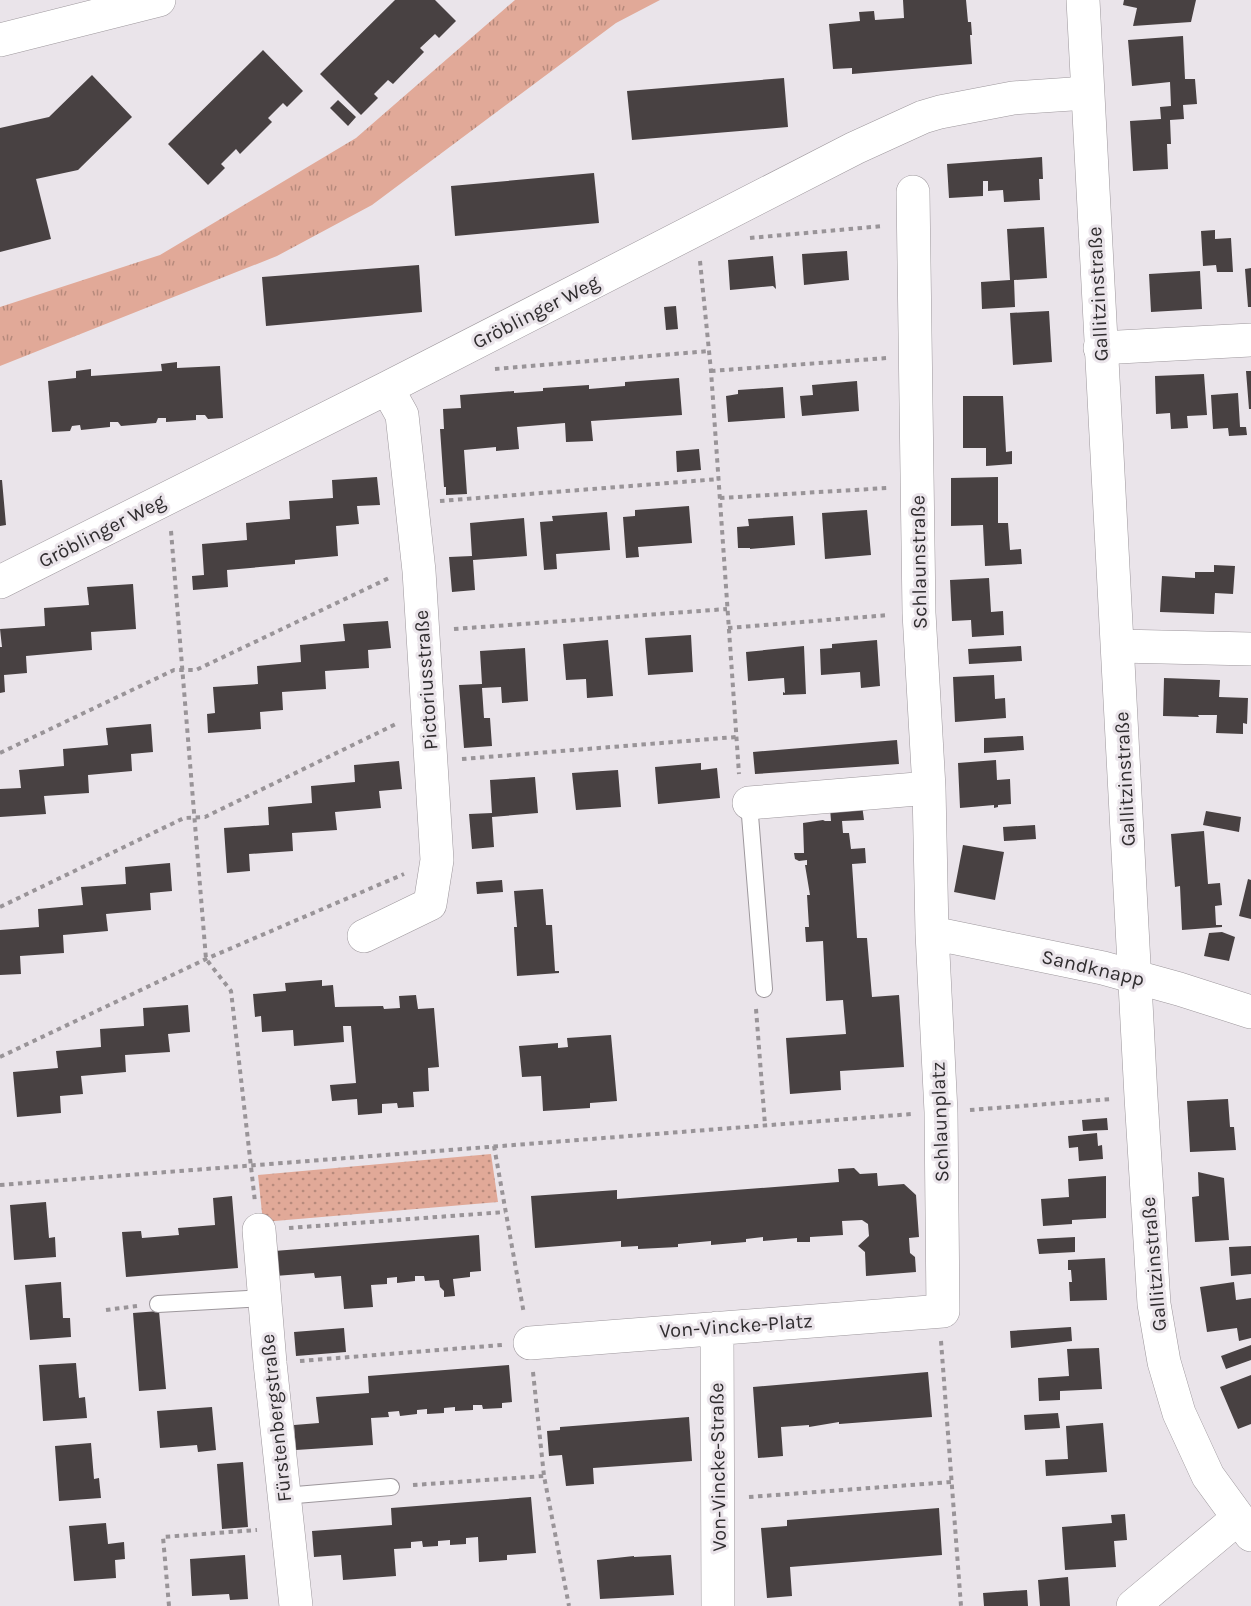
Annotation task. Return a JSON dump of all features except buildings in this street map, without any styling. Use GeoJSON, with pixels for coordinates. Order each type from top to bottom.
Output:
{"type":"FeatureCollection","features":[{"type":"Feature","properties":{"kind":"street"},"geometry":{"type":"LineString","coordinates":[[0,40],[159,0]]}},
{"type":"Feature","properties":{"kind":"street","name":"Gallitzinstraße"},"geometry":{"type":"LineString","coordinates":[[1083,0],[1100,348],[1154,1304],[1164,1362],[1179,1413],[1208,1476],[1244,1527]]}},
{"type":"Feature","properties":{"kind":"street","name":"Gröblinger Weg"},"geometry":{"type":"LineString","coordinates":[[0,582],[387,388],[855,148],[922,117],[1013,98],[1087,93]]}},
{"type":"Feature","properties":{"kind":"street","name":"Schlaunstraße"},"geometry":{"type":"LineString","coordinates":[[914,207],[914,356],[919,613],[929,788],[932,933]]}},
{"type":"Feature","properties":{"kind":"street"},"geometry":{"type":"LineString","coordinates":[[1100,348],[1251,340]]}},
{"type":"Feature","properties":{"kind":"street","name":"Pictoriusstraße"},"geometry":{"type":"LineString","coordinates":[[364,936],[430,903],[437,860],[429,712],[413,503],[402,415],[387,388]]}},
{"type":"Feature","properties":{"kind":"street"},"geometry":{"type":"LineString","coordinates":[[1118,646],[1251,649]]}},
{"type":"Feature","properties":{"kind":"street"},"geometry":{"type":"LineString","coordinates":[[749,803],[929,788]]}},
{"type":"Feature","properties":{"kind":"street","name":"Sandknapp"},"geometry":{"type":"LineString","coordinates":[[932,933],[1136,977],[1179,988],[1251,1012]]}},
{"type":"Feature","properties":{"kind":"street","name":"Schlaunplatz"},"geometry":{"type":"LineString","coordinates":[[932,933],[941,1112],[943,1311]]}},
{"type":"Feature","properties":{"kind":"street","name":"Fürstenbergstraße"},"geometry":{"type":"LineString","coordinates":[[259,1230],[270,1364],[296,1606]]}},
{"type":"Feature","properties":{"kind":"street","name":"Von-Vincke-Platz"},"geometry":{"type":"LineString","coordinates":[[530,1343],[943,1311]]}},
{"type":"Feature","properties":{"kind":"street","name":"Von-Vincke-Straße"},"geometry":{"type":"LineString","coordinates":[[717,1328],[718,1606]]}},
{"type":"Feature","properties":{"kind":"street"},"geometry":{"type":"LineString","coordinates":[[1133,1606],[1244,1527]]}},
{"type":"Feature","properties":{"kind":"lane"},"geometry":{"type":"LineString","coordinates":[[749,803],[764,988]]}},
{"type":"Feature","properties":{"kind":"lane"},"geometry":{"type":"LineString","coordinates":[[158,1304],[265,1298]]}},
{"type":"Feature","properties":{"kind":"lane"},"geometry":{"type":"LineString","coordinates":[[284,1496],[391,1487]]}},
{"type":"Feature","properties":{"kind":"path"},"geometry":{"type":"LineString","coordinates":[[744,238],[914,207]]}},
{"type":"Feature","properties":{"kind":"path"},"geometry":{"type":"LineString","coordinates":[[694,232],[699,243],[711,371],[739,773],[749,803]]}},
{"type":"Feature","properties":{"kind":"path"},"geometry":{"type":"LineString","coordinates":[[489,370],[709,351]]}},
{"type":"Feature","properties":{"kind":"path"},"geometry":{"type":"LineString","coordinates":[[711,371],[914,356]]}},
{"type":"Feature","properties":{"kind":"path"},"geometry":{"type":"LineString","coordinates":[[413,503],[719,479]]}},
{"type":"Feature","properties":{"kind":"path"},"geometry":{"type":"LineString","coordinates":[[720,498],[918,487]]}},
{"type":"Feature","properties":{"kind":"path"},"geometry":{"type":"LineString","coordinates":[[168,498],[206,959],[231,991],[259,1230],[505,1212]]}},
{"type":"Feature","properties":{"kind":"path"},"geometry":{"type":"LineString","coordinates":[[0,753],[174,670],[196,670],[398,573],[418,571]]}},
{"type":"Feature","properties":{"kind":"path"},"geometry":{"type":"LineString","coordinates":[[423,631],[727,609]]}},
{"type":"Feature","properties":{"kind":"path"},"geometry":{"type":"LineString","coordinates":[[728,628],[919,613]]}},
{"type":"Feature","properties":{"kind":"path"},"geometry":{"type":"LineString","coordinates":[[0,907],[184,818],[204,817],[410,717],[429,712]]}},
{"type":"Feature","properties":{"kind":"path"},"geometry":{"type":"LineString","coordinates":[[431,761],[736,737]]}},
{"type":"Feature","properties":{"kind":"path"},"geometry":{"type":"LineString","coordinates":[[0,1057],[206,959],[437,860]]}},
{"type":"Feature","properties":{"kind":"path"},"geometry":{"type":"LineString","coordinates":[[764,988],[756,1007],[765,1125]]}},
{"type":"Feature","properties":{"kind":"path"},"geometry":{"type":"LineString","coordinates":[[0,1185],[1141,1097]]}},
{"type":"Feature","properties":{"kind":"path"},"geometry":{"type":"LineString","coordinates":[[106,1310],[158,1304]]}},
{"type":"Feature","properties":{"kind":"path"},"geometry":{"type":"LineString","coordinates":[[943,1311],[941,1347],[961,1606]]}},
{"type":"Feature","properties":{"kind":"path"},"geometry":{"type":"LineString","coordinates":[[270,1364],[530,1343]]}},
{"type":"Feature","properties":{"kind":"path"},"geometry":{"type":"LineString","coordinates":[[391,1487],[544,1476]]}},
{"type":"Feature","properties":{"kind":"path"},"geometry":{"type":"LineString","coordinates":[[719,1500],[951,1482]]}},
{"type":"Feature","properties":{"kind":"path"},"geometry":{"type":"LineString","coordinates":[[169,1606],[163,1537],[287,1528]]}},
{"type":"Feature","properties":{"kind":"green space"},"geometry":{"type":"Polygon","coordinates":[[[515,0],[660,0],[616,23],[372,205],[277,256],[0,366],[0,307],[160,255],[356,138],[515,0]]]}},
{"type":"Feature","properties":{"kind":"green space"},"geometry":{"type":"Polygon","coordinates":[[[491,1154],[498,1202],[263,1222],[258,1175],[491,1154]]]}}]}
